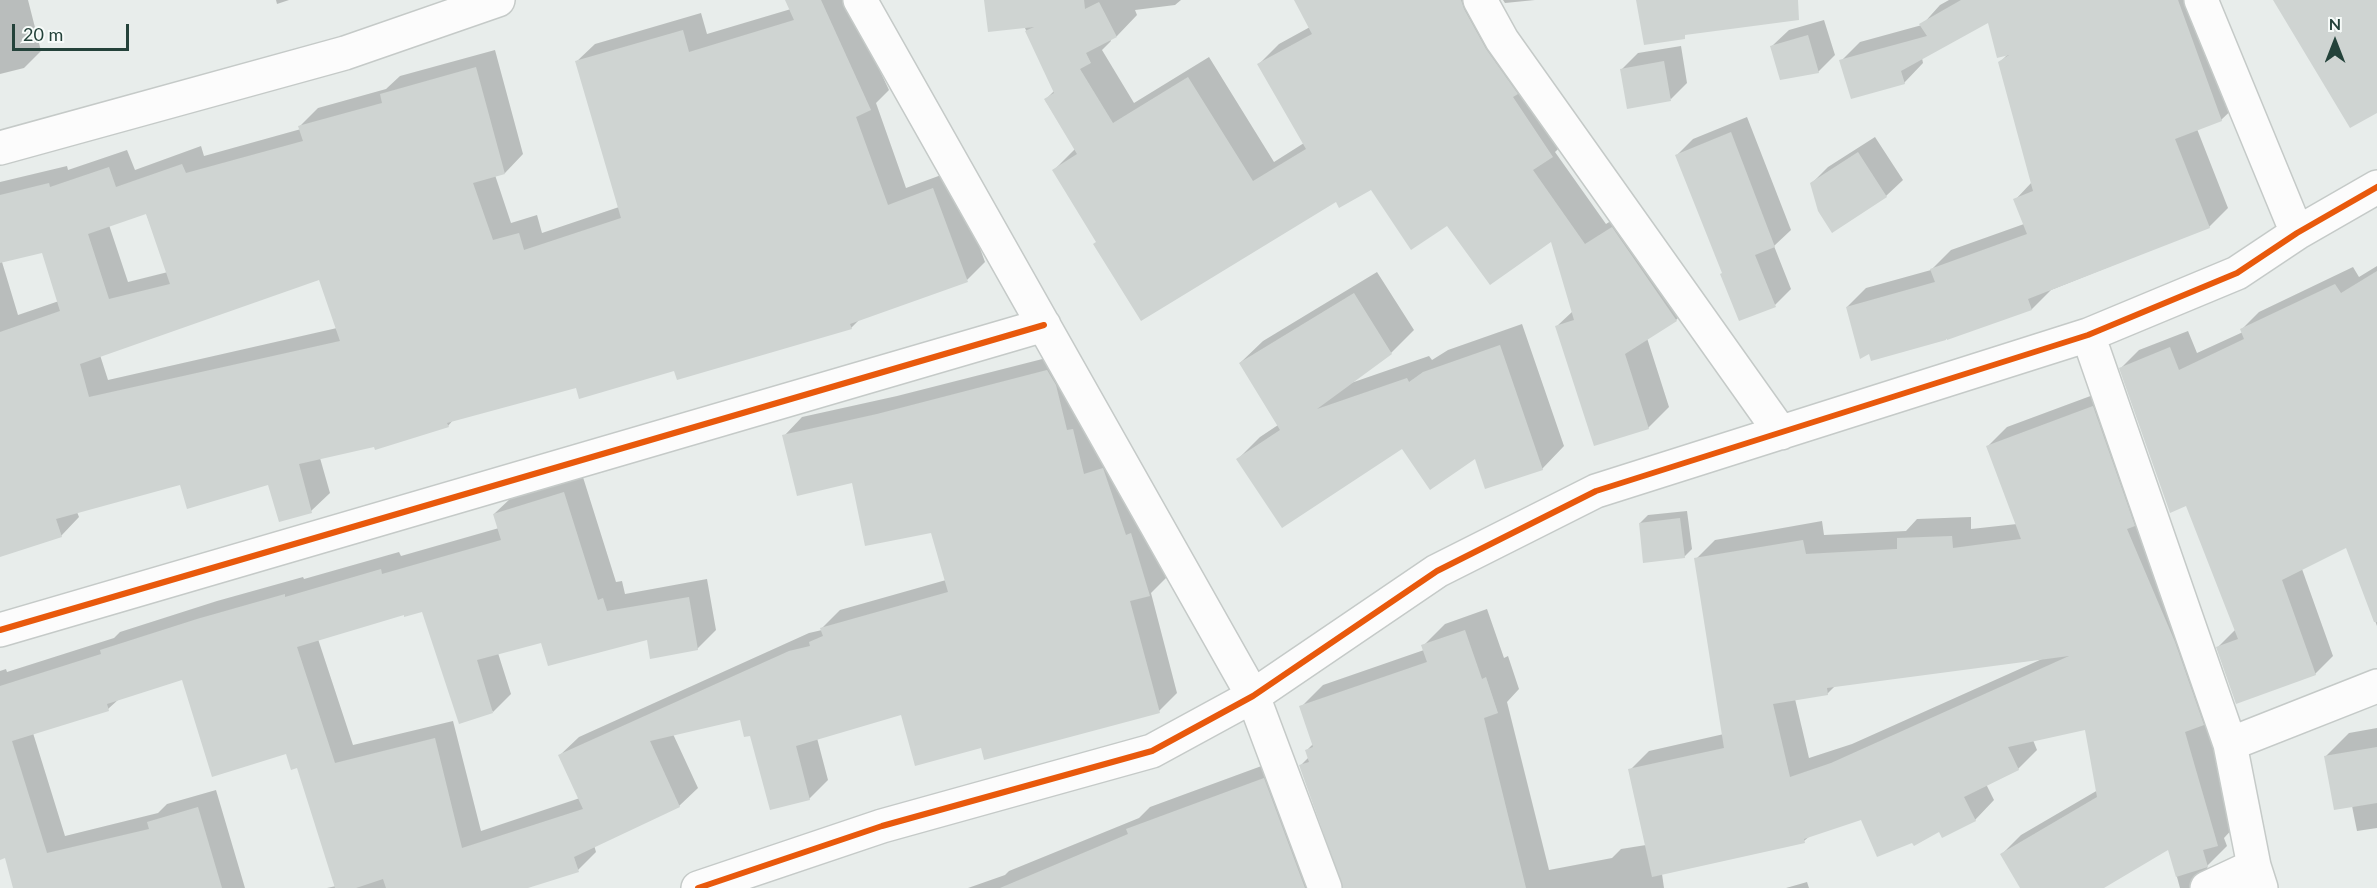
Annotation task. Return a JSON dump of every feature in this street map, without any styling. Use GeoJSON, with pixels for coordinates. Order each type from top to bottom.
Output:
{"type":"FeatureCollection","features":[{"type":"Feature","properties":{"kind":"street"},"geometry":{"type":"LineString","coordinates":[[0,148],[345,53],[498,0]]}},
{"type":"Feature","properties":{"kind":"street"},"geometry":{"type":"LineString","coordinates":[[860,0],[1253,696],[1325,888]]}},
{"type":"Feature","properties":{"kind":"street"},"geometry":{"type":"LineString","coordinates":[[1480,0],[1502,40],[1781,433]]}},
{"type":"Feature","properties":{"kind":"street"},"geometry":{"type":"LineString","coordinates":[[2201,0],[2297,233]]}},
{"type":"Feature","properties":{"kind":"street"},"geometry":{"type":"LineString","coordinates":[[698,888],[882,826],[1152,751],[1253,696],[1437,571],[1596,491],[2088,335],[2237,273],[2297,233],[2377,187]]}},
{"type":"Feature","properties":{"kind":"street"},"geometry":{"type":"LineString","coordinates":[[0,630],[1044,325]]}},
{"type":"Feature","properties":{"kind":"street"},"geometry":{"type":"LineString","coordinates":[[2088,335],[2230,744],[2258,877],[2207,888]]}},
{"type":"Feature","properties":{"kind":"street"},"geometry":{"type":"LineString","coordinates":[[2230,744],[2377,686]]}},
{"type":"Feature","properties":{"kind":"building"},"geometry":{"type":"Polygon","coordinates":[[[785,0],[821,0],[871,110],[856,117],[888,205],[933,188],[968,282],[850,324],[852,329],[677,380],[674,371],[579,399],[576,388],[447,423],[449,427],[375,450],[374,447],[299,464],[312,513],[279,522],[268,485],[187,509],[180,485],[56,519],[62,537],[0,557],[0,332],[60,311],[42,253],[0,263],[0,195],[49,183],[50,187],[109,167],[116,187],[182,164],[186,173],[303,141],[298,126],[382,103],[380,94],[476,67],[505,174],[473,183],[493,240],[519,233],[524,250],[621,218],[575,61],[683,30],[689,52],[794,20],[785,0]],[[146,214],[88,234],[109,299],[170,284],[146,214]],[[319,280],[80,364],[89,397],[340,341],[319,280]]]}},
{"type":"Feature","properties":{"kind":"building"},"geometry":{"type":"Polygon","coordinates":[[[984,0],[1084,0],[1085,9],[1099,2],[1117,37],[1086,53],[1091,63],[1080,69],[1113,123],[1188,77],[1253,181],[1306,149],[1257,64],[1312,34],[1294,0],[1461,0],[1486,49],[1518,94],[1513,97],[1553,157],[1533,170],[1585,244],[1612,227],[1677,321],[1625,354],[1649,429],[1594,446],[1555,326],[1574,320],[1551,242],[1490,285],[1447,226],[1411,250],[1371,190],[1339,208],[1336,202],[1141,321],[1093,244],[1096,242],[1052,170],[1077,154],[1044,99],[1054,93],[1025,31],[1034,27],[988,32],[984,0]]]}},
{"type":"Feature","properties":{"kind":"building"},"geometry":{"type":"Polygon","coordinates":[[[1636,0],[1798,0],[1799,20],[1685,35],[1685,39],[1644,45],[1636,0]]]}},
{"type":"Feature","properties":{"kind":"building"},"geometry":{"type":"Polygon","coordinates":[[[1961,0],[2178,0],[2222,121],[2175,139],[2210,228],[2028,299],[2032,310],[1947,340],[1946,337],[1946,340],[1871,361],[1869,354],[1860,359],[1846,307],[1935,282],[1930,269],[2027,234],[2013,199],[2033,191],[1998,62],[2009,55],[1997,58],[1988,23],[1901,71],[1905,84],[1851,99],[1839,60],[1927,36],[1919,24],[1961,0]]]}},
{"type":"Feature","properties":{"kind":"building"},"geometry":{"type":"Polygon","coordinates":[[[2273,0],[2377,0],[2377,113],[2350,128],[2273,0]]]}},
{"type":"Feature","properties":{"kind":"building"},"geometry":{"type":"Polygon","coordinates":[[[1808,35],[1819,73],[1780,80],[1770,46],[1808,35]]]}},
{"type":"Feature","properties":{"kind":"building"},"geometry":{"type":"Polygon","coordinates":[[[1664,61],[1671,101],[1627,109],[1620,69],[1664,61]]]}},
{"type":"Feature","properties":{"kind":"building"},"geometry":{"type":"Polygon","coordinates":[[[1731,132],[1775,247],[1755,255],[1776,307],[1739,321],[1675,155],[1731,132]]]}},
{"type":"Feature","properties":{"kind":"building"},"geometry":{"type":"Polygon","coordinates":[[[1858,152],[1887,197],[1832,233],[1818,211],[1810,183],[1858,152]]]}},
{"type":"Feature","properties":{"kind":"building"},"geometry":{"type":"Polygon","coordinates":[[[2377,271],[2377,622],[2374,622],[2346,548],[2282,580],[2316,675],[2236,704],[2216,647],[2238,639],[2186,506],[2170,513],[2119,368],[2170,347],[2179,370],[2244,339],[2240,329],[2335,284],[2341,293],[2377,271]]]}},
{"type":"Feature","properties":{"kind":"building"},"geometry":{"type":"Polygon","coordinates":[[[1354,293],[1392,354],[1317,409],[1407,378],[1409,382],[1423,372],[1500,345],[1543,470],[1485,489],[1475,459],[1430,490],[1402,449],[1282,528],[1236,459],[1280,430],[1239,363],[1354,293]]]}},
{"type":"Feature","properties":{"kind":"building"},"geometry":{"type":"Polygon","coordinates":[[[1047,370],[1056,385],[1067,430],[1073,429],[1084,474],[1103,468],[1126,535],[1131,533],[1150,596],[1130,601],[1160,713],[984,760],[981,748],[915,766],[901,715],[796,746],[810,800],[770,810],[750,736],[744,737],[740,720],[650,741],[680,807],[574,857],[579,872],[528,888],[386,888],[383,879],[356,888],[335,888],[297,768],[291,770],[286,754],[212,777],[182,680],[107,704],[109,711],[12,741],[47,853],[149,829],[147,822],[198,807],[222,888],[13,888],[5,858],[0,860],[0,686],[101,654],[100,650],[197,619],[285,594],[285,597],[381,569],[382,574],[501,540],[493,514],[564,492],[598,600],[603,598],[607,611],[689,597],[698,650],[650,659],[647,640],[548,666],[541,643],[477,660],[493,713],[459,724],[422,612],[404,617],[404,615],[297,647],[335,763],[435,738],[462,848],[583,809],[558,755],[789,651],[810,646],[809,642],[823,636],[820,628],[948,592],[931,533],[865,546],[852,483],[797,496],[782,435],[877,414],[1047,370]]]}},
{"type":"Feature","properties":{"kind":"building"},"geometry":{"type":"Polygon","coordinates":[[[2093,406],[2135,526],[2127,529],[2175,642],[2204,725],[2185,732],[2218,846],[2203,850],[2208,867],[2176,877],[2168,850],[2104,888],[2020,888],[2000,854],[2097,797],[2085,730],[2008,747],[2019,770],[1964,797],[1976,821],[1942,838],[1939,832],[1914,846],[1912,843],[1877,857],[1861,820],[1804,839],[1805,843],[1652,877],[1628,769],[1724,748],[1694,558],[1803,540],[1806,554],[1897,549],[1897,538],[1952,536],[1953,548],[2021,539],[1986,446],[2093,406]],[[2069,656],[1827,688],[1828,695],[1773,704],[1790,777],[1831,763],[2069,656]]]}},
{"type":"Feature","properties":{"kind":"building"},"geometry":{"type":"Polygon","coordinates":[[[1680,518],[1685,558],[1643,563],[1639,523],[1680,518]]]}},
{"type":"Feature","properties":{"kind":"building"},"geometry":{"type":"Polygon","coordinates":[[[1465,630],[1482,679],[1486,677],[1498,713],[1484,718],[1526,888],[1343,888],[1299,765],[1309,762],[1305,750],[1313,747],[1299,706],[1427,662],[1421,645],[1465,630]]]}},
{"type":"Feature","properties":{"kind":"building"},"geometry":{"type":"Polygon","coordinates":[[[2377,747],[2377,803],[2334,810],[2324,756],[2377,747]]]}},
{"type":"Feature","properties":{"kind":"building"},"geometry":{"type":"Polygon","coordinates":[[[1264,778],[1305,888],[1000,888],[1128,834],[1126,829],[1264,778]]]}},
{"type":"Feature","properties":{"kind":"cycle path"},"geometry":{"type":"LineString","coordinates":[[698,888],[882,826],[1152,751],[1253,696],[1437,571],[1596,491],[2088,335],[2237,273],[2297,233],[2377,187]]}},
{"type":"Feature","properties":{"kind":"cycle path"},"geometry":{"type":"LineString","coordinates":[[0,630],[1044,325]]}}]}
